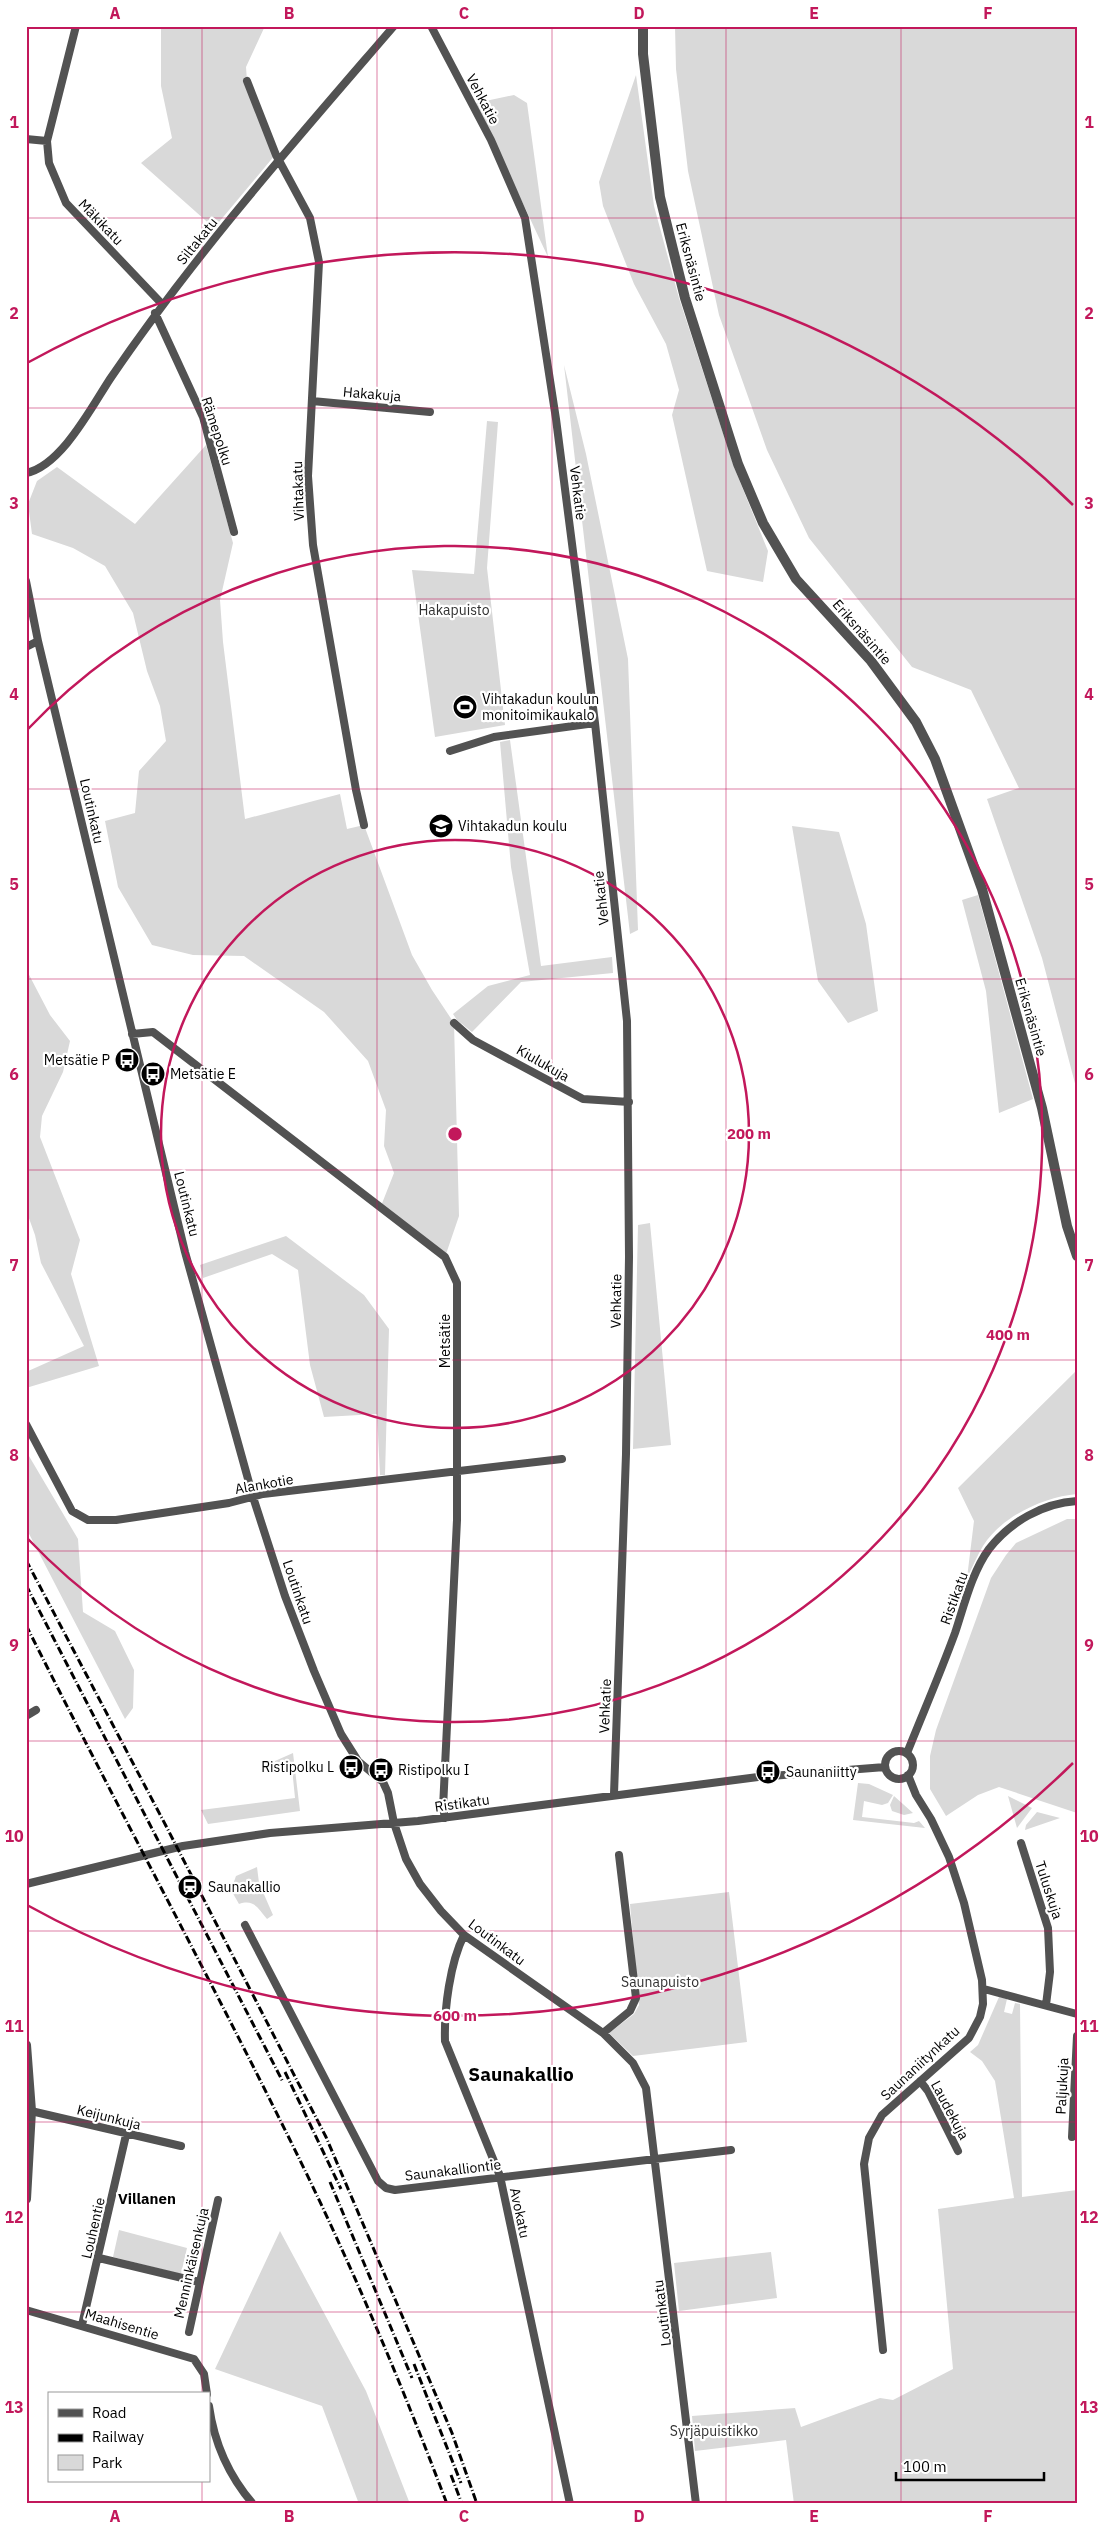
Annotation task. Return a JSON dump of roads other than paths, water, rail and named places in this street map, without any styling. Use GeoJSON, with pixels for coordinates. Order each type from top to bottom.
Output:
{"type":"FeatureCollection","features":[{"type":"Feature","properties":{"kind":"street","name":"Mäkikatu"},"geometry":{"type":"LineString","coordinates":[[76,26],[47,141],[49,163],[66,203],[162,304]]}},
{"type":"Feature","properties":{"kind":"street","name":"Siltakatu"},"geometry":{"type":"LineString","coordinates":[[26,473],[49,463],[70,439],[162,304],[278,160],[394,26]]}},
{"type":"Feature","properties":{"kind":"street","name":"Vehkatie"},"geometry":{"type":"LineString","coordinates":[[431,26],[491,140],[525,218],[554,409],[595,723],[627,1021],[629,1102],[626,1454],[614,1794]]}},
{"type":"Feature","properties":{"kind":"street","name":"Eriksnäsintie"},"geometry":{"type":"LineString","coordinates":[[643,26],[643,54],[660,197],[686,298],[738,464],[763,524],[796,579],[871,661],[916,722],[936,759],[982,888],[1042,1108],[1067,1226],[1077,1256]]}},
{"type":"Feature","properties":{"kind":"street","name":"Vihtakatu"},"geometry":{"type":"LineString","coordinates":[[247,81],[278,160],[310,218],[319,262],[308,476],[313,546],[356,790],[364,825]]}},
{"type":"Feature","properties":{"kind":"street"},"geometry":{"type":"LineString","coordinates":[[26,139],[47,141]]}},
{"type":"Feature","properties":{"kind":"street","name":"Rämepolku"},"geometry":{"type":"LineString","coordinates":[[155,313],[203,417],[234,532]]}},
{"type":"Feature","properties":{"kind":"street","name":"Hakakuja"},"geometry":{"type":"LineString","coordinates":[[312,402],[430,412]]}},
{"type":"Feature","properties":{"kind":"street","name":"Loutinkatu"},"geometry":{"type":"LineString","coordinates":[[26,581],[38,641],[186,1252],[253,1497],[289,1606],[336,1725],[358,1761],[383,1782],[388,1793],[394,1823],[406,1859],[420,1884],[464,1935],[603,2033],[633,2063],[646,2088],[696,2504]]}},
{"type":"Feature","properties":{"kind":"street"},"geometry":{"type":"LineString","coordinates":[[26,647],[38,641]]}},
{"type":"Feature","properties":{"kind":"street"},"geometry":{"type":"LineString","coordinates":[[450,751],[494,737],[595,723]]}},
{"type":"Feature","properties":{"kind":"street","name":"Kiulukuja"},"geometry":{"type":"LineString","coordinates":[[454,1022],[473,1040],[583,1099],[629,1102]]}},
{"type":"Feature","properties":{"kind":"street","name":"Metsätie"},"geometry":{"type":"LineString","coordinates":[[132,1034],[153,1032],[445,1256],[457,1283],[457,1520],[446,1730],[445,1818]]}},
{"type":"Feature","properties":{"kind":"street","name":"Alankotie"},"geometry":{"type":"LineString","coordinates":[[26,1424],[72,1511],[88,1520],[116,1520],[229,1503],[253,1497],[562,1459]]}},
{"type":"Feature","properties":{"kind":"street","name":"Ristikatu"},"geometry":{"type":"LineString","coordinates":[[907,1754],[932,1696],[977,1573],[988,1550],[1006,1530],[1034,1512],[1063,1502],[1077,1501]]}},
{"type":"Feature","properties":{"kind":"street"},"geometry":{"type":"LineString","coordinates":[[26,1716],[36,1710]]}},
{"type":"Feature","properties":{"kind":"street"},"geometry":{"type":"LineString","coordinates":[[901,1751],[907,1754],[913,1766],[908,1775],[897,1778],[892,1777],[885,1767],[886,1758],[891,1753],[901,1751]]}},
{"type":"Feature","properties":{"kind":"street","name":"Ristikatu"},"geometry":{"type":"LineString","coordinates":[[26,1884],[183,1846],[270,1833],[445,1818],[614,1794],[758,1777],[885,1767]]}},
{"type":"Feature","properties":{"kind":"street","name":"Saunaniitynkatu"},"geometry":{"type":"LineString","coordinates":[[883,2350],[864,2164],[866,2147],[882,2115],[969,2038],[980,2017],[984,1989],[964,1903],[949,1857],[908,1775]]}},
{"type":"Feature","properties":{"kind":"street","name":"Tuluskuja"},"geometry":{"type":"LineString","coordinates":[[1021,1843],[1048,1928],[1050,1972],[1046,2004]]}},
{"type":"Feature","properties":{"kind":"street"},"geometry":{"type":"LineString","coordinates":[[603,2033],[630,2011],[636,1998],[619,1855]]}},
{"type":"Feature","properties":{"kind":"street","name":"Saunakalliontie"},"geometry":{"type":"LineString","coordinates":[[246,1925],[378,2181],[386,2188],[394,2190],[731,2150]]}},
{"type":"Feature","properties":{"kind":"street","name":"Avokatu"},"geometry":{"type":"LineString","coordinates":[[464,1935],[455,1957],[445,2026],[446,2041],[500,2176],[570,2504]]}},
{"type":"Feature","properties":{"kind":"street"},"geometry":{"type":"LineString","coordinates":[[984,1989],[1046,2004],[1077,2014]]}},
{"type":"Feature","properties":{"kind":"street","name":"Paljukuja"},"geometry":{"type":"LineString","coordinates":[[1072,2137],[1077,2036]]}},
{"type":"Feature","properties":{"kind":"street"},"geometry":{"type":"LineString","coordinates":[[26,2045],[31,2111],[26,2199]]}},
{"type":"Feature","properties":{"kind":"street","name":"Laudekuja"},"geometry":{"type":"LineString","coordinates":[[920,2081],[928,2091],[958,2151]]}},
{"type":"Feature","properties":{"kind":"street","name":"Keijunkuja"},"geometry":{"type":"LineString","coordinates":[[31,2111],[126,2135],[181,2146]]}},
{"type":"Feature","properties":{"kind":"street","name":"Louhentie"},"geometry":{"type":"LineString","coordinates":[[82,2325],[126,2135]]}},
{"type":"Feature","properties":{"kind":"street","name":"Menninkäisenkuja"},"geometry":{"type":"LineString","coordinates":[[188,2332],[218,2200]]}},
{"type":"Feature","properties":{"kind":"street"},"geometry":{"type":"LineString","coordinates":[[99,2258],[199,2282]]}},
{"type":"Feature","properties":{"kind":"street","name":"Maahisentie"},"geometry":{"type":"LineString","coordinates":[[26,2310],[194,2359],[204,2374],[207,2392]]}},
{"type":"Feature","properties":{"kind":"street"},"geometry":{"type":"LineString","coordinates":[[210,2415],[212,2432],[237,2486],[253,2504]]}},
{"type":"Feature","properties":{"kind":"railway"},"geometry":{"type":"LineString","coordinates":[[26,1560],[165,1824],[326,2137],[452,2433],[477,2504]]}},
{"type":"Feature","properties":{"kind":"railway"},"geometry":{"type":"LineString","coordinates":[[26,1585],[283,2082]]}},
{"type":"Feature","properties":{"kind":"railway"},"geometry":{"type":"LineString","coordinates":[[26,1625],[226,2014],[313,2188],[374,2322],[447,2504]]}},
{"type":"Feature","properties":{"kind":"railway"},"geometry":{"type":"LineString","coordinates":[[285,2072],[341,2189]]}},
{"type":"Feature","properties":{"kind":"railway"},"geometry":{"type":"LineString","coordinates":[[330,2182],[412,2378]]}},
{"type":"Feature","properties":{"kind":"railway"},"geometry":{"type":"LineString","coordinates":[[414,2364],[461,2483]]}},
{"type":"Feature","properties":{"kind":"railway"},"geometry":{"type":"LineString","coordinates":[[451,2475],[462,2504]]}},
{"type":"Feature","properties":{"kind":"place","name":"Vihtakadun koulun monitoimikaukalo"},"geometry":{"type":"Point","coordinates":[465,707]}},
{"type":"Feature","properties":{"kind":"place","name":"Vihtakadun koulu"},"geometry":{"type":"Point","coordinates":[441,826]}},
{"type":"Feature","properties":{"kind":"place","name":"Metsätie P"},"geometry":{"type":"Point","coordinates":[127,1060]}},
{"type":"Feature","properties":{"kind":"place","name":"Metsätie E"},"geometry":{"type":"Point","coordinates":[153,1074]}},
{"type":"Feature","properties":{"kind":"place","name":"Ristipolku L"},"geometry":{"type":"Point","coordinates":[351,1767]}},
{"type":"Feature","properties":{"kind":"place","name":"Ristipolku I"},"geometry":{"type":"Point","coordinates":[381,1770]}},
{"type":"Feature","properties":{"kind":"place","name":"Saunaniitty"},"geometry":{"type":"Point","coordinates":[768,1772]}},
{"type":"Feature","properties":{"kind":"place","name":"Saunakallio"},"geometry":{"type":"Point","coordinates":[190,1887]}},
{"type":"Feature","properties":{"kind":"district","name":"Saunakallio"},"geometry":{"type":"Point","coordinates":[521,2074]}},
{"type":"Feature","properties":{"kind":"district","name":"Villanen"},"geometry":{"type":"Point","coordinates":[147,2199]}},
{"type":"Feature","properties":{"kind":"park label","name":"Hakapuisto"},"geometry":{"type":"Point","coordinates":[454,610]}},
{"type":"Feature","properties":{"kind":"park label","name":"Saunapuisto"},"geometry":{"type":"Point","coordinates":[660,1982]}},
{"type":"Feature","properties":{"kind":"park label","name":"Syrjäpuistikko"},"geometry":{"type":"Point","coordinates":[714,2431]}}]}
